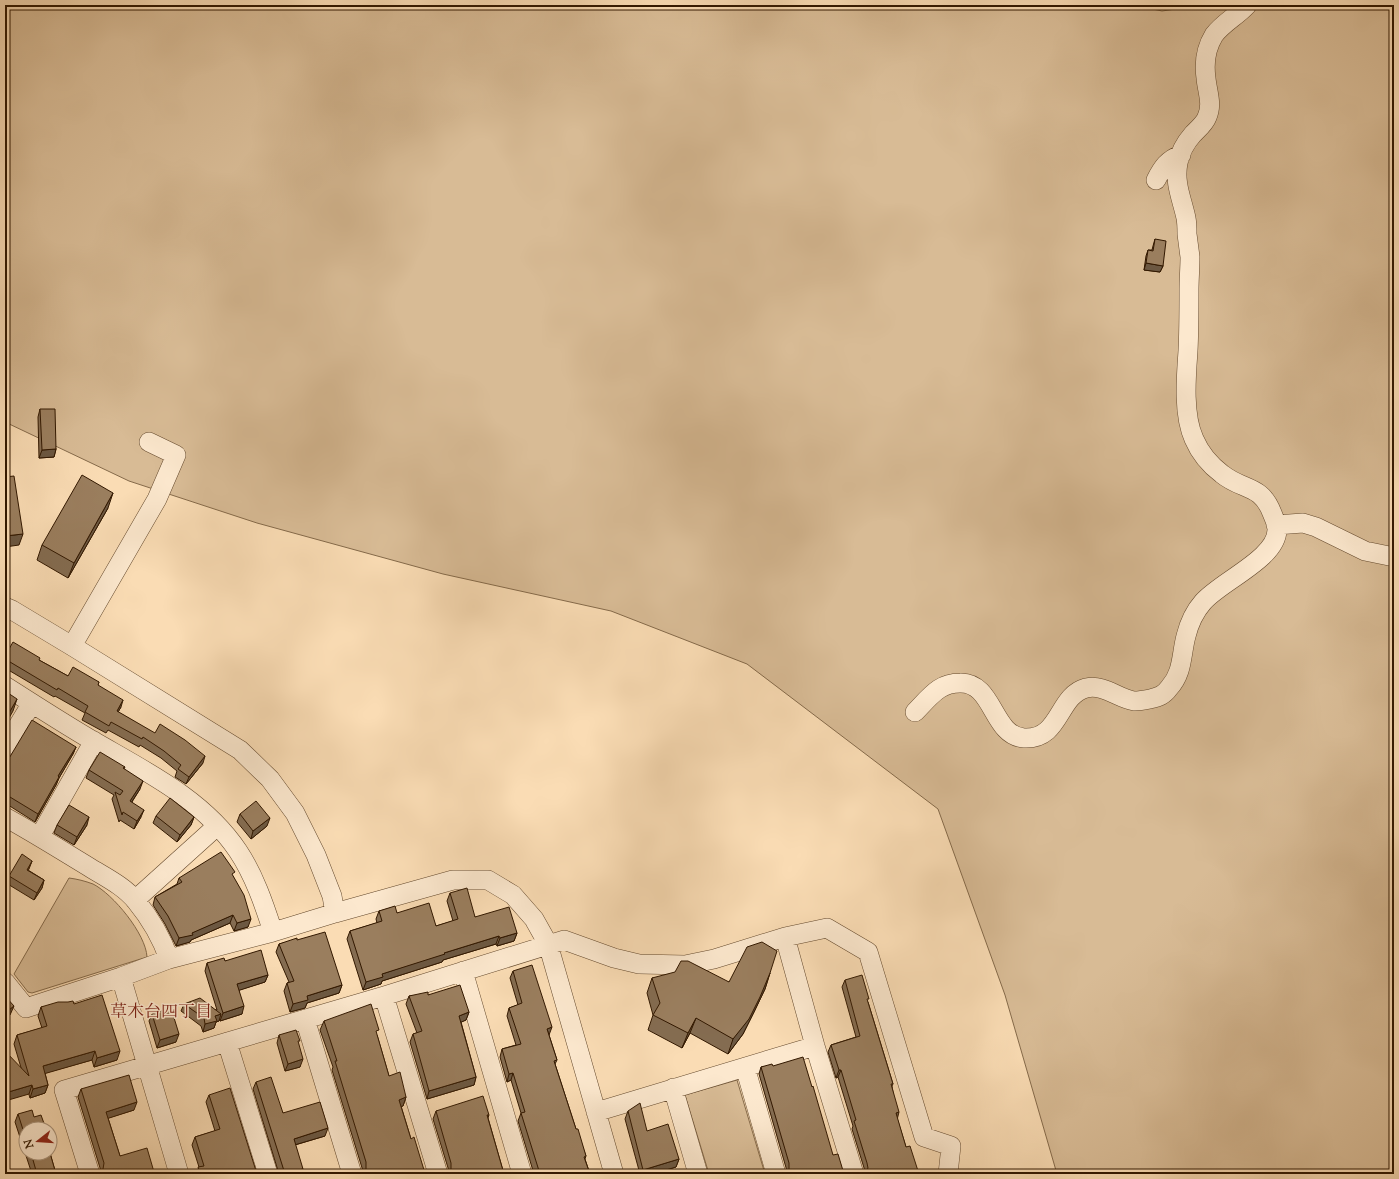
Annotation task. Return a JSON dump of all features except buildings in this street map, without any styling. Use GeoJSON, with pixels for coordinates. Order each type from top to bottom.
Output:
{"type":"FeatureCollection","features":[{"type":"Feature","properties":{"kind":"street"},"geometry":{"type":"LineString","coordinates":[[915,712],[940,688],[953,683],[966,683],[975,686],[981,692],[1004,727],[1012,734],[1018,737],[1033,738],[1040,737],[1044,734],[1051,727],[1072,697],[1088,688],[1106,689],[1134,701],[1161,696],[1168,690],[1178,676],[1186,635],[1190,624],[1201,605],[1212,593],[1254,564],[1272,546],[1277,530],[1267,500],[1259,492],[1234,482],[1219,472],[1199,449],[1190,430],[1186,397],[1190,258],[1187,219],[1178,192],[1178,164],[1184,146],[1204,122],[1208,114],[1210,100],[1206,77],[1207,52],[1209,46],[1213,37],[1219,30],[1247,5]]}},
{"type":"Feature","properties":{"kind":"street"},"geometry":{"type":"LineString","coordinates":[[1156,180],[1163,167],[1173,157],[1181,155]]}},
{"type":"Feature","properties":{"kind":"street"},"geometry":{"type":"LineString","coordinates":[[72,646],[157,499],[176,455],[149,442]]}},
{"type":"Feature","properties":{"kind":"street"},"geometry":{"type":"LineString","coordinates":[[1276,525],[1302,523],[1316,527],[1365,551],[1394,557]]}},
{"type":"Feature","properties":{"kind":"street"},"geometry":{"type":"LineString","coordinates":[[5,607],[72,646],[240,750],[270,779],[294,813],[316,855],[332,896],[335,913]]}},
{"type":"Feature","properties":{"kind":"street"},"geometry":{"type":"LineString","coordinates":[[5,686],[94,741],[156,776],[200,808],[238,851],[261,895],[272,932]]}},
{"type":"Feature","properties":{"kind":"street"},"geometry":{"type":"LineString","coordinates":[[5,747],[32,703]]}},
{"type":"Feature","properties":{"kind":"street"},"geometry":{"type":"LineString","coordinates":[[40,836],[94,741]]}},
{"type":"Feature","properties":{"kind":"street"},"geometry":{"type":"LineString","coordinates":[[5,817],[40,836],[119,886],[135,900],[165,948],[169,959]]}},
{"type":"Feature","properties":{"kind":"street"},"geometry":{"type":"LineString","coordinates":[[135,900],[217,826]]}},
{"type":"Feature","properties":{"kind":"street"},"geometry":{"type":"LineString","coordinates":[[5,982],[26,1008],[121,977],[169,959],[272,932],[453,880],[488,880],[513,895],[534,919],[548,944],[614,1174]]}},
{"type":"Feature","properties":{"kind":"street"},"geometry":{"type":"LineString","coordinates":[[90,1174],[64,1090],[305,1020],[564,940],[614,958],[639,964],[685,965],[714,959],[785,937],[827,928],[868,952],[924,1136],[951,1146],[948,1174]]}},
{"type":"Feature","properties":{"kind":"street"},"geometry":{"type":"LineString","coordinates":[[785,937],[815,1046],[854,1174]]}},
{"type":"Feature","properties":{"kind":"street"},"geometry":{"type":"LineString","coordinates":[[463,971],[522,1174]]}},
{"type":"Feature","properties":{"kind":"street"},"geometry":{"type":"LineString","coordinates":[[121,977],[179,1174]]}},
{"type":"Feature","properties":{"kind":"street"},"geometry":{"type":"LineString","coordinates":[[384,996],[438,1174]]}},
{"type":"Feature","properties":{"kind":"street"},"geometry":{"type":"LineString","coordinates":[[305,1020],[352,1174]]}},
{"type":"Feature","properties":{"kind":"street"},"geometry":{"type":"LineString","coordinates":[[227,1042],[268,1174]]}},
{"type":"Feature","properties":{"kind":"street"},"geometry":{"type":"LineString","coordinates":[[596,1112],[815,1046]]}},
{"type":"Feature","properties":{"kind":"street"},"geometry":{"type":"LineString","coordinates":[[745,1067],[776,1174]]}},
{"type":"Feature","properties":{"kind":"street"},"geometry":{"type":"LineString","coordinates":[[673,1088],[698,1174]]}},
{"type":"Feature","properties":{"kind":"shaded area"},"geometry":{"type":"Polygon","coordinates":[[[5,5],[1134,5],[1162,11],[1182,8],[1183,5],[1394,5],[1394,1174],[1057,1174],[1005,995],[938,809],[747,664],[611,611],[443,574],[257,523],[129,481],[5,422],[5,5]]]}},
{"type":"Feature","properties":{"kind":"shaded area"},"geometry":{"type":"Polygon","coordinates":[[[69,878],[93,884],[110,896],[119,905],[135,926],[141,937],[147,957],[32,993],[28,992],[14,974],[69,878]]]}},
{"type":"Feature","properties":{"kind":"shaded area"},"geometry":{"type":"Polygon","coordinates":[[[737,1080],[765,1174],[709,1174],[685,1095],[737,1080]]]}},
{"type":"Feature","properties":{"kind":"district","name":"草木台四丁目"},"geometry":{"type":"Point","coordinates":[161,1011]}}]}
